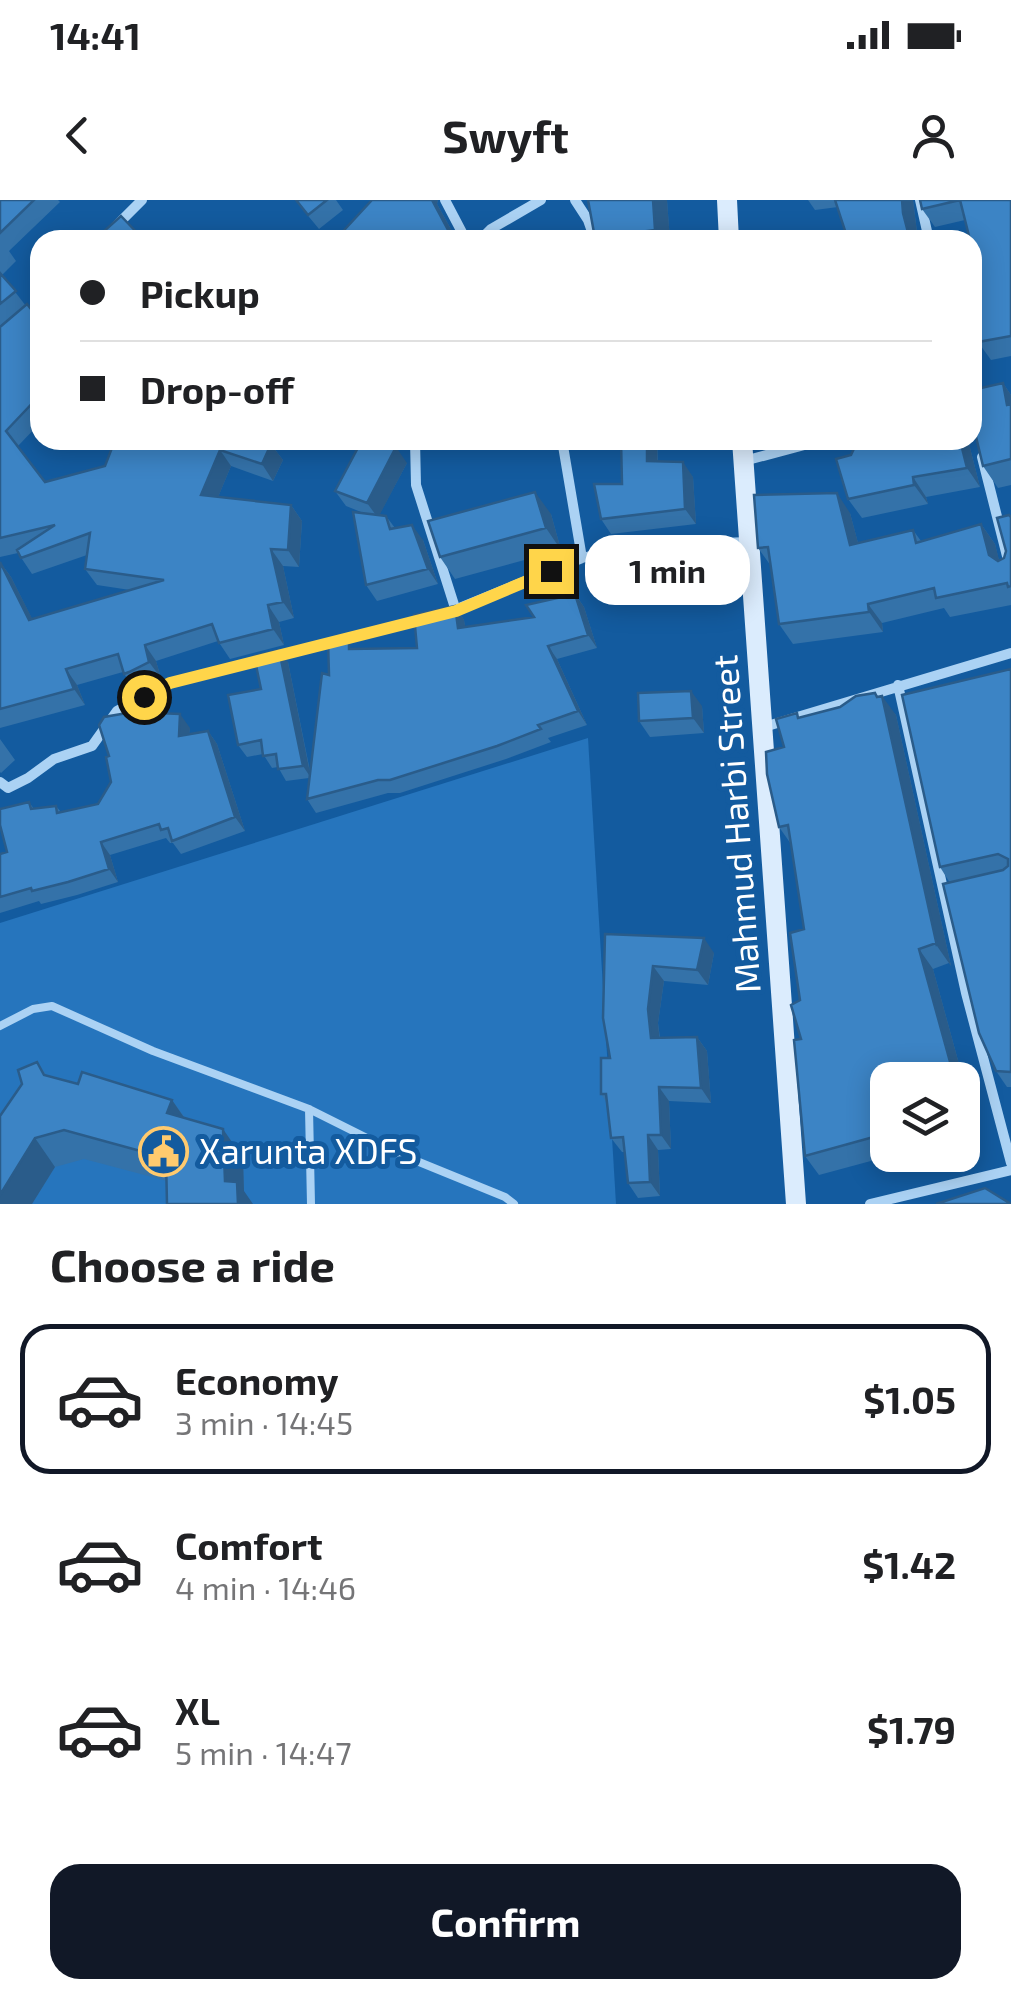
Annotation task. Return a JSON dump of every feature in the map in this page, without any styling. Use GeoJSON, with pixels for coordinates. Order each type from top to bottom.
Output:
{"type":"FeatureCollection","features":[{"type":"Feature","properties":{"kind":"street"},"geometry":{"type":"LineString","coordinates":[[112,230],[142,200]]}},
{"type":"Feature","properties":{"kind":"street"},"geometry":{"type":"LineString","coordinates":[[445,200],[461,230]]}},
{"type":"Feature","properties":{"kind":"street"},"geometry":{"type":"LineString","coordinates":[[490,230],[542,200]]}},
{"type":"Feature","properties":{"kind":"street"},"geometry":{"type":"LineString","coordinates":[[576,200],[592,230]]}},
{"type":"Feature","properties":{"kind":"street"},"geometry":{"type":"LineString","coordinates":[[727,200],[729,230]]}},
{"type":"Feature","properties":{"kind":"street"},"geometry":{"type":"LineString","coordinates":[[920,200],[928,230]]}},
{"type":"Feature","properties":{"kind":"street"},"geometry":{"type":"LineString","coordinates":[[414,450],[416,485],[456,611]]}},
{"type":"Feature","properties":{"kind":"street"},"geometry":{"type":"LineString","coordinates":[[564,450],[582,558]]}},
{"type":"Feature","properties":{"kind":"street"},"geometry":{"type":"LineString","coordinates":[[980,450],[1011,572]]}},
{"type":"Feature","properties":{"kind":"street","name":"Mahmud Harbi Street"},"geometry":{"type":"LineString","coordinates":[[743,451],[796,1204]]}},
{"type":"Feature","properties":{"kind":"street"},"geometry":{"type":"LineString","coordinates":[[0,782],[8,788],[54,759],[92,746],[117,712],[170,683],[456,611],[582,558],[632,546],[750,542]]}},
{"type":"Feature","properties":{"kind":"street"},"geometry":{"type":"LineString","coordinates":[[764,727],[1011,653]]}},
{"type":"Feature","properties":{"kind":"street"},"geometry":{"type":"LineString","coordinates":[[870,1204],[1011,1166],[966,994],[898,685]]}},
{"type":"Feature","properties":{"kind":"street"},"geometry":{"type":"LineString","coordinates":[[943,894],[960,890]]}},
{"type":"Feature","properties":{"kind":"lane"},"geometry":{"type":"LineString","coordinates":[[0,1026],[33,1009],[52,1006],[153,1051],[309,1109],[514,1204]]}},
{"type":"Feature","properties":{"kind":"lane"},"geometry":{"type":"LineString","coordinates":[[309,1109],[311,1204]]}},
{"type":"Feature","properties":{"kind":"shaded area"},"geometry":{"type":"Polygon","coordinates":[[[588,738],[616,1204],[0,1204],[0,923],[588,738]]]}},
{"type":"Feature","properties":{"kind":"building"},"geometry":{"type":"Polygon","coordinates":[[[0,200],[34,200],[0,233],[0,200]]]}},
{"type":"Feature","properties":{"kind":"building"},"geometry":{"type":"Polygon","coordinates":[[[296,200],[327,200],[308,215],[296,200]]]}},
{"type":"Feature","properties":{"kind":"building"},"geometry":{"type":"Polygon","coordinates":[[[372,200],[432,200],[448,230],[344,230],[372,200]]]}},
{"type":"Feature","properties":{"kind":"building"},"geometry":{"type":"Polygon","coordinates":[[[588,200],[653,200],[655,230],[594,230],[588,200]]]}},
{"type":"Feature","properties":{"kind":"building"},"geometry":{"type":"Polygon","coordinates":[[[835,200],[902,200],[907,230],[845,230],[835,200]]]}},
{"type":"Feature","properties":{"kind":"building"},"geometry":{"type":"Polygon","coordinates":[[[920,200],[960,200],[922,209],[920,200]]]}},
{"type":"Feature","properties":{"kind":"building"},"geometry":{"type":"Polygon","coordinates":[[[960,200],[1011,200],[1011,336],[982,341],[982,230],[968,230],[960,200]]]}},
{"type":"Feature","properties":{"kind":"building"},"geometry":{"type":"Polygon","coordinates":[[[121,216],[134,230],[105,230],[121,216]]]}},
{"type":"Feature","properties":{"kind":"building"},"geometry":{"type":"Polygon","coordinates":[[[0,273],[16,291],[0,304],[0,273]]]}},
{"type":"Feature","properties":{"kind":"building"},"geometry":{"type":"Polygon","coordinates":[[[27,304],[30,406],[6,431],[45,482],[105,466],[111,450],[220,450],[201,495],[291,505],[288,550],[271,549],[283,602],[268,605],[273,629],[219,643],[212,624],[145,645],[149,662],[129,672],[124,674],[118,654],[66,669],[74,689],[0,709],[0,562],[29,620],[164,580],[85,569],[90,533],[21,558],[17,550],[55,525],[0,538],[0,327],[27,304]]]}},
{"type":"Feature","properties":{"kind":"building"},"geometry":{"type":"Polygon","coordinates":[[[1003,383],[1007,405],[1011,404],[1011,459],[983,466],[979,450],[982,388],[1003,383]]]}},
{"type":"Feature","properties":{"kind":"building"},"geometry":{"type":"Polygon","coordinates":[[[220,450],[268,450],[262,464],[220,450]]]}},
{"type":"Feature","properties":{"kind":"building"},"geometry":{"type":"Polygon","coordinates":[[[357,450],[394,450],[367,503],[335,491],[357,450]]]}},
{"type":"Feature","properties":{"kind":"building"},"geometry":{"type":"Polygon","coordinates":[[[621,450],[647,450],[647,461],[683,462],[685,509],[601,519],[594,484],[622,484],[621,450]]]}},
{"type":"Feature","properties":{"kind":"building"},"geometry":{"type":"Polygon","coordinates":[[[853,450],[962,450],[967,468],[913,477],[914,485],[848,499],[836,459],[851,455],[853,450]]]}},
{"type":"Feature","properties":{"kind":"building"},"geometry":{"type":"Polygon","coordinates":[[[535,492],[546,528],[440,557],[428,521],[535,492]]]}},
{"type":"Feature","properties":{"kind":"building"},"geometry":{"type":"Polygon","coordinates":[[[837,493],[850,545],[913,530],[916,543],[981,524],[989,555],[998,561],[1006,551],[997,518],[1009,515],[1011,586],[1007,583],[936,598],[934,588],[868,604],[869,612],[779,624],[768,547],[758,548],[754,495],[837,493]]]}},
{"type":"Feature","properties":{"kind":"building"},"geometry":{"type":"Polygon","coordinates":[[[353,512],[386,516],[390,529],[412,525],[428,569],[366,585],[353,512]]]}},
{"type":"Feature","properties":{"kind":"building"},"geometry":{"type":"Polygon","coordinates":[[[575,594],[588,635],[548,646],[578,711],[538,725],[541,729],[497,746],[390,780],[307,799],[322,673],[329,675],[328,640],[349,640],[349,649],[417,648],[414,615],[455,606],[458,628],[534,617],[526,605],[575,594]]]}},
{"type":"Feature","properties":{"kind":"building"},"geometry":{"type":"Polygon","coordinates":[[[279,650],[303,766],[278,769],[276,754],[263,756],[261,740],[238,745],[228,695],[261,689],[254,656],[279,650]]]}},
{"type":"Feature","properties":{"kind":"building"},"geometry":{"type":"Polygon","coordinates":[[[1011,669],[1011,1072],[996,1071],[979,1033],[943,884],[1003,870],[1008,859],[998,854],[940,867],[902,695],[1011,669]]]}},
{"type":"Feature","properties":{"kind":"building"},"geometry":{"type":"Polygon","coordinates":[[[691,691],[693,718],[639,721],[638,693],[691,691]]]}},
{"type":"Feature","properties":{"kind":"building"},"geometry":{"type":"Polygon","coordinates":[[[856,696],[882,696],[937,946],[936,943],[919,949],[950,1062],[870,1062],[870,1138],[805,1156],[794,1040],[801,1039],[791,1005],[800,1000],[790,933],[804,929],[788,825],[779,827],[766,752],[784,747],[776,719],[797,713],[798,718],[840,707],[856,696]]]}},
{"type":"Feature","properties":{"kind":"building"},"geometry":{"type":"Polygon","coordinates":[[[133,712],[180,714],[179,736],[208,731],[235,817],[172,841],[168,828],[161,830],[159,824],[101,842],[109,869],[0,897],[0,854],[7,852],[0,809],[29,802],[31,809],[56,806],[57,813],[98,804],[111,782],[106,757],[109,756],[99,725],[104,717],[133,712]]]}},
{"type":"Feature","properties":{"kind":"building"},"geometry":{"type":"Polygon","coordinates":[[[605,934],[704,938],[697,970],[653,966],[648,1009],[651,1038],[697,1037],[701,1088],[659,1087],[661,1135],[648,1135],[650,1182],[628,1183],[623,1137],[611,1138],[606,1094],[601,1094],[601,1058],[610,1058],[603,1018],[605,934]]]}},
{"type":"Feature","properties":{"kind":"building"},"geometry":{"type":"Polygon","coordinates":[[[37,1062],[44,1075],[78,1084],[82,1072],[172,1100],[167,1113],[223,1129],[225,1181],[237,1182],[238,1204],[167,1204],[166,1158],[64,1130],[35,1138],[0,1195],[0,1116],[22,1084],[18,1070],[37,1062]]]}},
{"type":"Feature","properties":{"kind":"building"},"geometry":{"type":"Polygon","coordinates":[[[985,1188],[1011,1204],[936,1204],[985,1188]]]}},
{"type":"Feature","properties":{"kind":"place","name":"Xarunta XDFS"},"geometry":{"type":"Point","coordinates":[164,1152]}},
{"type":"Feature","properties":{"kind":"route"},"geometry":{"type":"LineString","coordinates":[[144,697],[170,683],[456,611],[551,571]]}}]}
